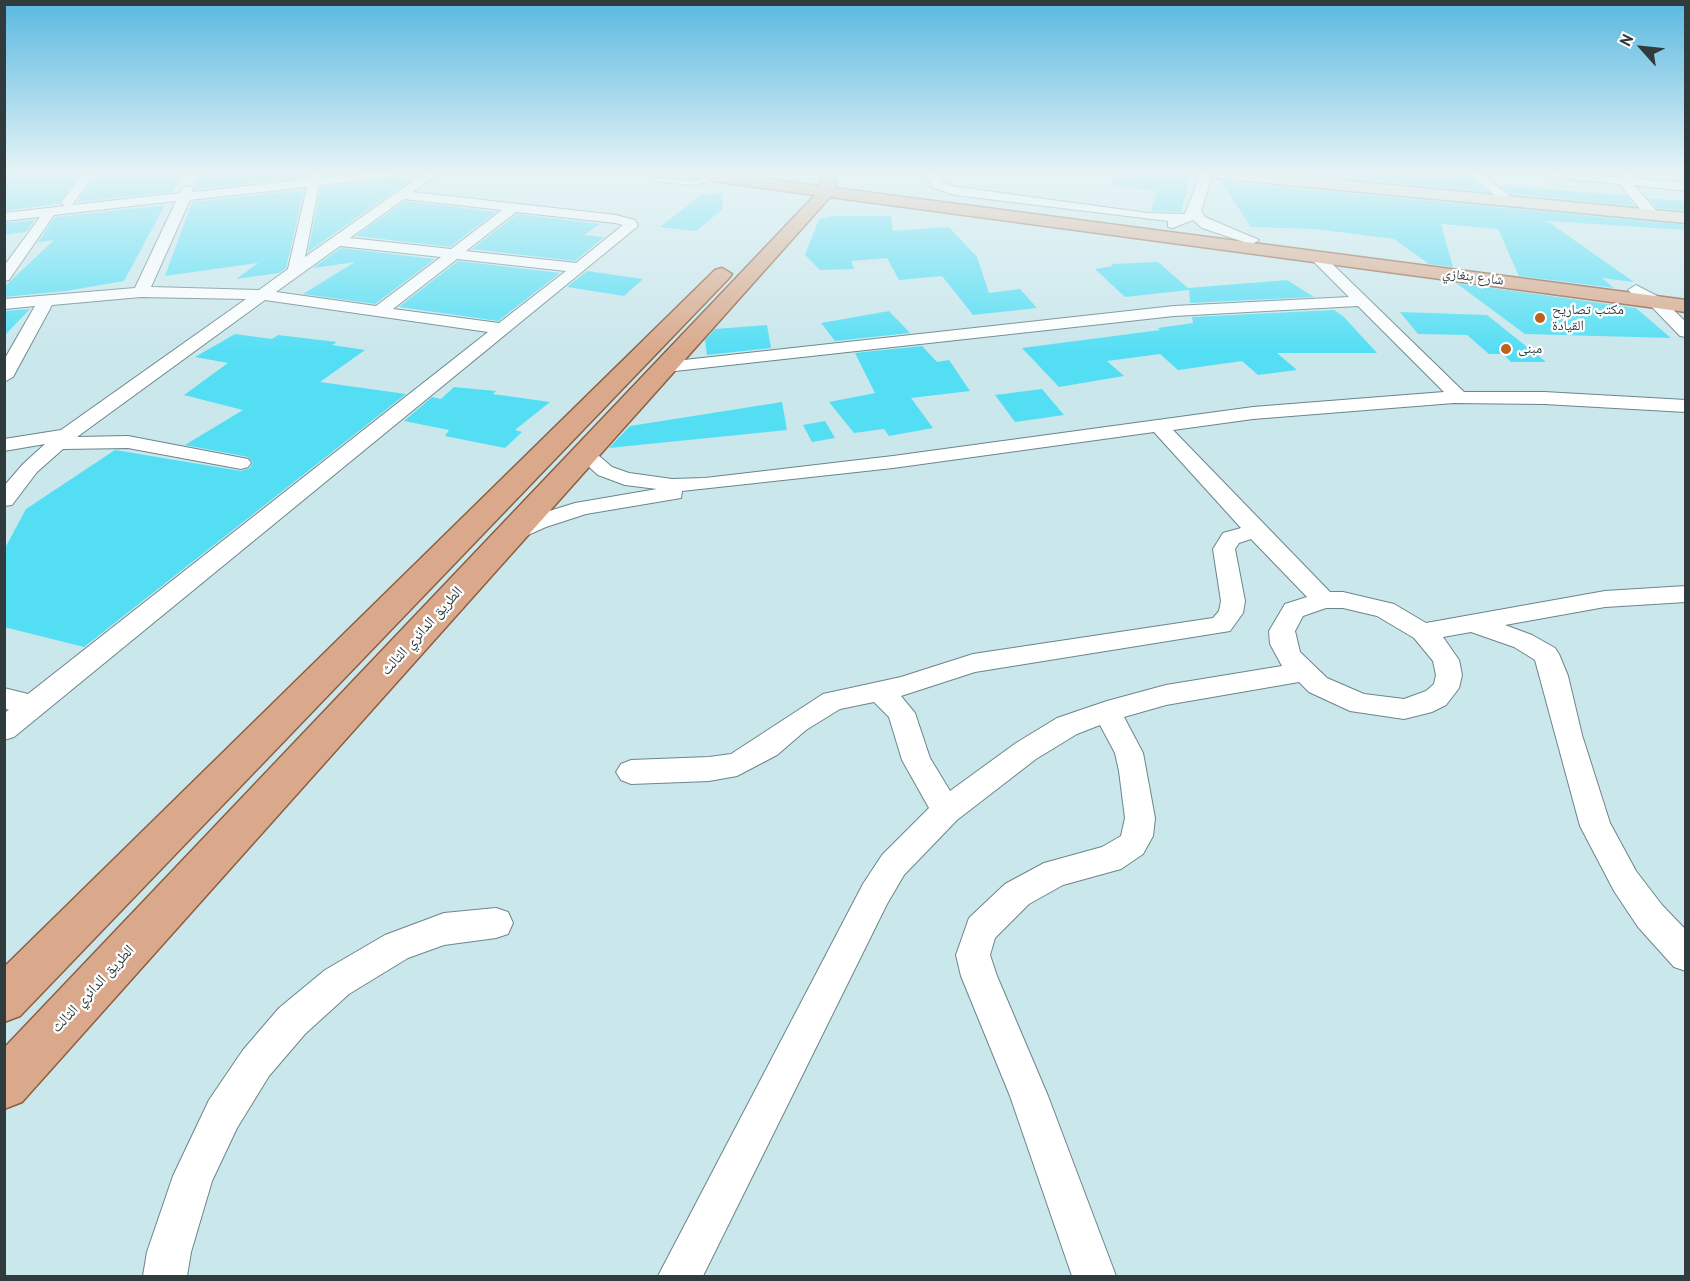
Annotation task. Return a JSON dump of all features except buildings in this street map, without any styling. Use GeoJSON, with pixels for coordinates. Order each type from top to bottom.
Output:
{"type":"FeatureCollection","features":[{"type":"Feature","properties":{"kind":"main road"},"geometry":{"type":"LineString","coordinates":[[4,1000],[762,233]]}},
{"type":"Feature","properties":{"kind":"main road","name":"الطريق الدائري الثالث"},"geometry":{"type":"LineString","coordinates":[[4,1084],[151,928],[666,367],[776,233]]}},
{"type":"Feature","properties":{"kind":"main road","name":"شارع بنغازي"},"geometry":{"type":"LineString","coordinates":[[1136,233],[1686,306]]}},
{"type":"Feature","properties":{"kind":"main road","name":"شارع بنغازي"},"geometry":{"type":"LineString","coordinates":[[1196,233],[1686,297]]}},
{"type":"Feature","properties":{"kind":"street"},"geometry":{"type":"LineString","coordinates":[[4,252],[19,233]]}},
{"type":"Feature","properties":{"kind":"street"},"geometry":{"type":"LineString","coordinates":[[4,277],[35,233]]}},
{"type":"Feature","properties":{"kind":"street"},"geometry":{"type":"LineString","coordinates":[[141,292],[168,233]]}},
{"type":"Feature","properties":{"kind":"street"},"geometry":{"type":"LineString","coordinates":[[295,272],[303,233]]}},
{"type":"Feature","properties":{"kind":"street"},"geometry":{"type":"LineString","coordinates":[[4,500],[30,468],[62,439],[349,233]]}},
{"type":"Feature","properties":{"kind":"street"},"geometry":{"type":"LineString","coordinates":[[380,311],[481,233]]}},
{"type":"Feature","properties":{"kind":"street"},"geometry":{"type":"LineString","coordinates":[[4,729],[625,233]]}},
{"type":"Feature","properties":{"kind":"street"},"geometry":{"type":"LineString","coordinates":[[1230,233],[1252,240]]}},
{"type":"Feature","properties":{"kind":"street"},"geometry":{"type":"LineString","coordinates":[[337,241],[580,268]]}},
{"type":"Feature","properties":{"kind":"street"},"geometry":{"type":"LineString","coordinates":[[1316,256],[1359,301],[1459,397]]}},
{"type":"Feature","properties":{"kind":"street"},"geometry":{"type":"LineString","coordinates":[[1636,290],[1655,301],[1686,332]]}},
{"type":"Feature","properties":{"kind":"street"},"geometry":{"type":"LineString","coordinates":[[4,304],[141,292],[262,295],[504,329]]}},
{"type":"Feature","properties":{"kind":"street"},"geometry":{"type":"LineString","coordinates":[[4,377],[47,299]]}},
{"type":"Feature","properties":{"kind":"street"},"geometry":{"type":"LineString","coordinates":[[666,367],[1174,311],[1359,301]]}},
{"type":"Feature","properties":{"kind":"street"},"geometry":{"type":"LineString","coordinates":[[585,454],[605,471],[625,479],[672,485],[705,484],[893,462],[1253,413],[1459,397],[1544,398],[1686,406]]}},
{"type":"Feature","properties":{"kind":"street"},"geometry":{"type":"LineString","coordinates":[[1160,426],[1256,531],[1324,600]]}},
{"type":"Feature","properties":{"kind":"street"},"geometry":{"type":"LineString","coordinates":[[4,445],[62,439],[128,442],[241,463]]}},
{"type":"Feature","properties":{"kind":"street"},"geometry":{"type":"LineString","coordinates":[[507,538],[560,514],[667,495],[705,484]]}},
{"type":"Feature","properties":{"kind":"street"},"geometry":{"type":"LineString","coordinates":[[632,772],[709,769],[737,764],[767,747],[796,723],[833,701],[881,692],[1004,657],[1221,625],[1231,613],[1233,601],[1224,549],[1231,538],[1256,531]]}},
{"type":"Feature","properties":{"kind":"street"},"geometry":{"type":"LineString","coordinates":[[1423,632],[1605,599],[1686,594]]}},
{"type":"Feature","properties":{"kind":"street"},"geometry":{"type":"LineString","coordinates":[[1324,600],[1343,600],[1385,610],[1423,632],[1446,660],[1449,675],[1446,688],[1436,698],[1422,705],[1382,708],[1360,704],[1318,685],[1290,658],[1283,644],[1282,631],[1286,620],[1294,610],[1324,600]]}},
{"type":"Feature","properties":{"kind":"street"},"geometry":{"type":"LineString","coordinates":[[1475,624],[1523,641],[1546,654],[1555,676],[1568,735],[1594,826],[1625,881],[1650,916],[1686,956]]}},
{"type":"Feature","properties":{"kind":"street"},"geometry":{"type":"LineString","coordinates":[[681,1276],[883,879],[904,852],[946,811],[1026,751],[1067,726],[1107,711],[1166,695],[1302,672]]}},
{"type":"Feature","properties":{"kind":"street"},"geometry":{"type":"LineString","coordinates":[[881,692],[901,714],[916,760],[946,811]]}},
{"type":"Feature","properties":{"kind":"street"},"geometry":{"type":"LineString","coordinates":[[4,698],[33,706]]}},
{"type":"Feature","properties":{"kind":"street"},"geometry":{"type":"LineString","coordinates":[[1094,1276],[1049,1148],[982,986],[973,955],[981,929],[1017,894],[1055,873],[1110,859],[1131,845],[1137,836],[1140,818],[1134,771],[1129,753],[1107,711]]}},
{"type":"Feature","properties":{"kind":"street"},"geometry":{"type":"LineString","coordinates":[[165,1276],[193,1176],[223,1114],[256,1063],[292,1021],[337,982],[397,946],[444,929],[496,923]]}},
{"type":"Feature","properties":{"kind":"place","name":"مكتب تصاريح القيادة"},"geometry":{"type":"Point","coordinates":[1540,318]}},
{"type":"Feature","properties":{"kind":"place","name":"مبنى"},"geometry":{"type":"Point","coordinates":[1506,349]}}]}
